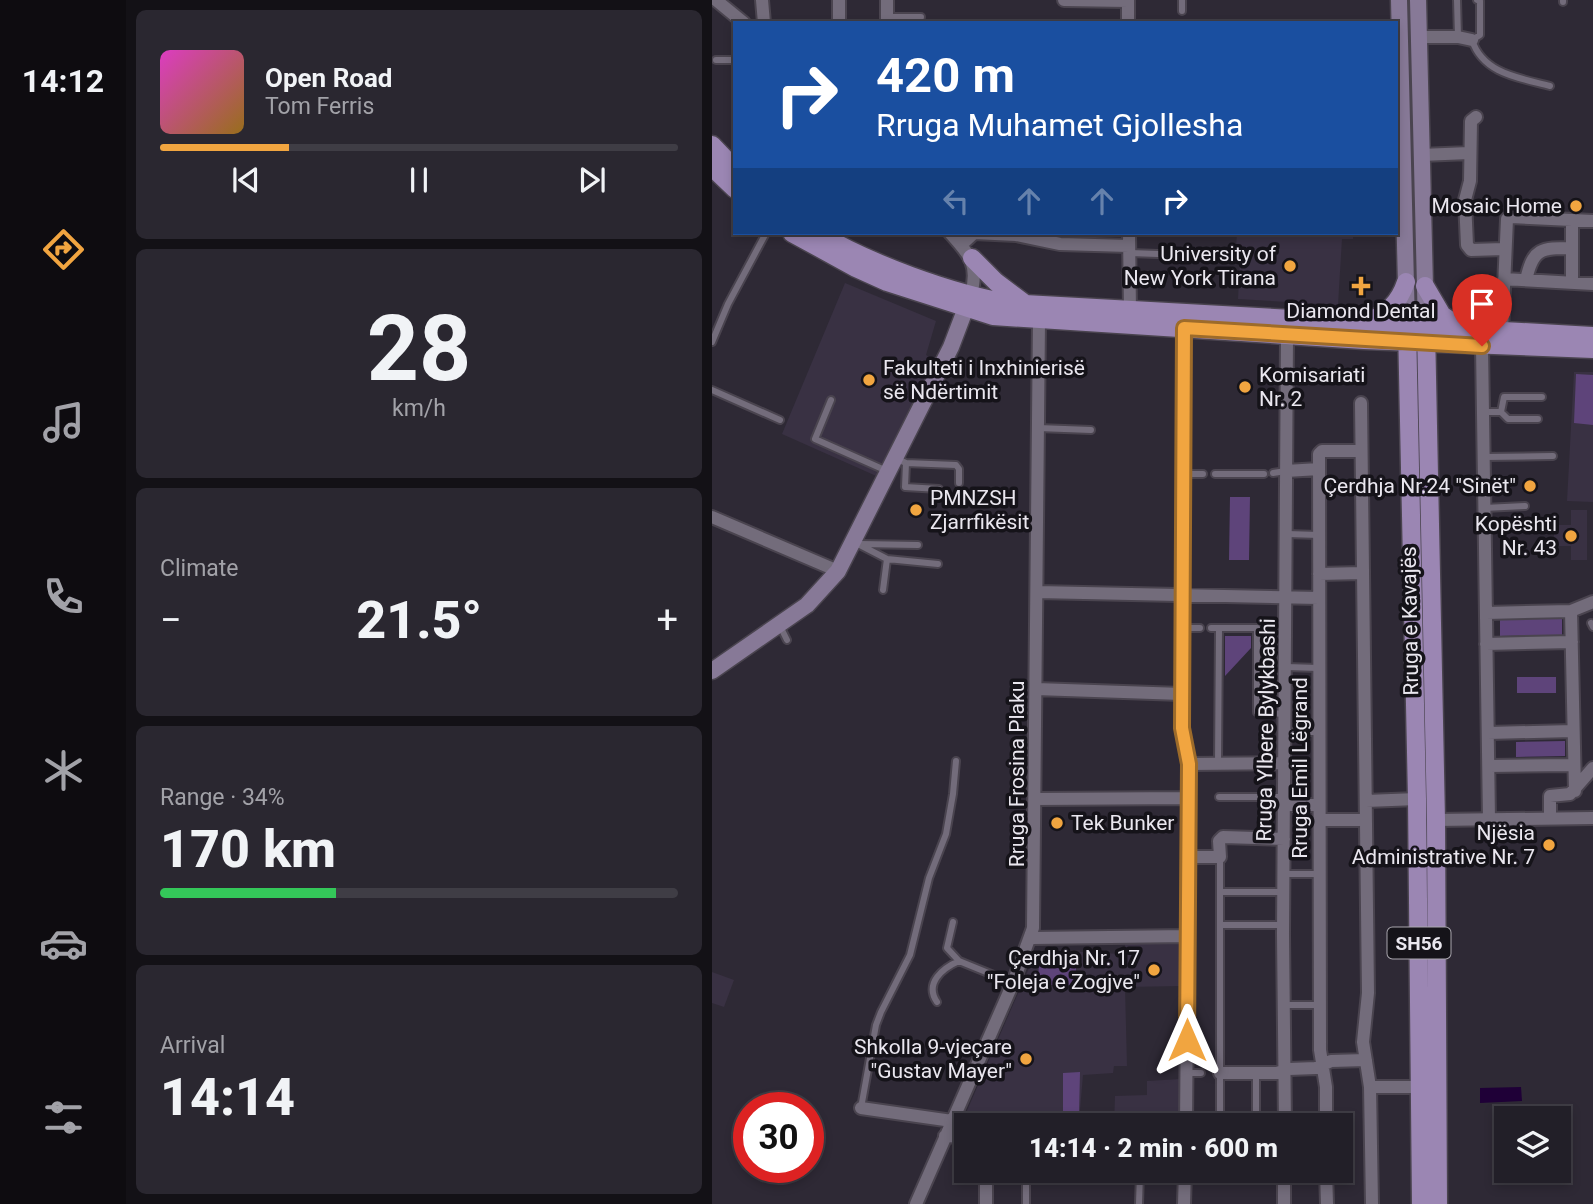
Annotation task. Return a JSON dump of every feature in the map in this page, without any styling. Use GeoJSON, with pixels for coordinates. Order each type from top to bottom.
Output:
{"type":"FeatureCollection","features":[{"type":"Feature","properties":{"kind":"main road","name":"Rruga e Kavajës"},"geometry":{"type":"LineString","coordinates":[[1399,0],[1400,155],[1408,334],[1417,799],[1421,1204]]}},
{"type":"Feature","properties":{"kind":"main road","name":"Rruga e Kavajës"},"geometry":{"type":"LineString","coordinates":[[1418,0],[1436,820],[1438,1204]]}},
{"type":"Feature","properties":{"kind":"main road"},"geometry":{"type":"LineString","coordinates":[[1399,53],[1408,66],[1416,64],[1419,49]]}},
{"type":"Feature","properties":{"kind":"main road"},"geometry":{"type":"LineString","coordinates":[[712,145],[733,167]]}},
{"type":"Feature","properties":{"kind":"main road"},"geometry":{"type":"LineString","coordinates":[[712,167],[733,187]]}},
{"type":"Feature","properties":{"kind":"main road"},"geometry":{"type":"LineString","coordinates":[[796,235],[888,282],[969,302],[1130,311],[1593,349]]}},
{"type":"Feature","properties":{"kind":"main road"},"geometry":{"type":"LineString","coordinates":[[822,235],[969,302],[993,316],[1039,320],[1287,335],[1364,332],[1392,307],[1406,282]]}},
{"type":"Feature","properties":{"kind":"main road"},"geometry":{"type":"LineString","coordinates":[[966,252],[1008,292],[1027,305]]}},
{"type":"Feature","properties":{"kind":"main road"},"geometry":{"type":"LineString","coordinates":[[1425,286],[1442,315],[1470,341]]}},
{"type":"Feature","properties":{"kind":"main road"},"geometry":{"type":"LineString","coordinates":[[712,671],[783,633],[837,571],[855,543],[896,464],[969,302]]}},
{"type":"Feature","properties":{"kind":"main road"},"geometry":{"type":"LineString","coordinates":[[1364,332],[1394,358],[1409,383]]}},
{"type":"Feature","properties":{"kind":"main road"},"geometry":{"type":"LineString","coordinates":[[1427,382],[1440,360],[1470,341],[1502,332],[1593,337]]}},
{"type":"Feature","properties":{"kind":"street"},"geometry":{"type":"LineString","coordinates":[[762,0],[764,21]]}},
{"type":"Feature","properties":{"kind":"street"},"geometry":{"type":"LineString","coordinates":[[839,0],[839,21]]}},
{"type":"Feature","properties":{"kind":"street"},"geometry":{"type":"LineString","coordinates":[[887,0],[887,20]]}},
{"type":"Feature","properties":{"kind":"street"},"geometry":{"type":"LineString","coordinates":[[1064,0],[1128,0],[1128,21]]}},
{"type":"Feature","properties":{"kind":"street"},"geometry":{"type":"LineString","coordinates":[[718,1],[742,21]]}},
{"type":"Feature","properties":{"kind":"street"},"geometry":{"type":"LineString","coordinates":[[1419,49],[1458,37],[1472,40]]}},
{"type":"Feature","properties":{"kind":"street"},"geometry":{"type":"LineString","coordinates":[[1476,117],[1471,121],[1470,181],[1465,200],[1467,245],[1471,250],[1504,249]]}},
{"type":"Feature","properties":{"kind":"street"},"geometry":{"type":"LineString","coordinates":[[1421,155],[1469,153]]}},
{"type":"Feature","properties":{"kind":"street"},"geometry":{"type":"LineString","coordinates":[[1502,332],[1506,219],[1511,217],[1593,221]]}},
{"type":"Feature","properties":{"kind":"street"},"geometry":{"type":"LineString","coordinates":[[1572,220],[1572,283]]}},
{"type":"Feature","properties":{"kind":"street"},"geometry":{"type":"LineString","coordinates":[[952,235],[966,252],[974,271],[969,302]]}},
{"type":"Feature","properties":{"kind":"street"},"geometry":{"type":"LineString","coordinates":[[966,252],[973,235]]}},
{"type":"Feature","properties":{"kind":"street"},"geometry":{"type":"LineString","coordinates":[[1016,235],[1060,244],[1129,244],[1130,311]]}},
{"type":"Feature","properties":{"kind":"street"},"geometry":{"type":"LineString","coordinates":[[1526,280],[1537,252],[1549,248],[1572,248]]}},
{"type":"Feature","properties":{"kind":"street"},"geometry":{"type":"LineString","coordinates":[[1504,279],[1593,284]]}},
{"type":"Feature","properties":{"kind":"street","name":"Rruga Frosina Plaku"},"geometry":{"type":"LineString","coordinates":[[916,1204],[1032,938],[1035,908],[1039,320]]}},
{"type":"Feature","properties":{"kind":"street"},"geometry":{"type":"LineString","coordinates":[[1184,328],[1182,728],[1189,764],[1186,1113]]}},
{"type":"Feature","properties":{"kind":"street","name":"Rruga Ylbere Bylykbashi"},"geometry":{"type":"LineString","coordinates":[[1285,1113],[1287,335]]}},
{"type":"Feature","properties":{"kind":"street"},"geometry":{"type":"LineString","coordinates":[[1470,341],[1483,412],[1489,819]]}},
{"type":"Feature","properties":{"kind":"street"},"geometry":{"type":"LineString","coordinates":[[1361,403],[1368,993],[1363,1042],[1370,1087],[1372,1204]]}},
{"type":"Feature","properties":{"kind":"street"},"geometry":{"type":"LineString","coordinates":[[1286,471],[1319,470],[1319,454],[1322,451],[1361,451]]}},
{"type":"Feature","properties":{"kind":"street","name":"Rruga Emil Lëgrand"},"geometry":{"type":"LineString","coordinates":[[1319,470],[1319,1005],[1326,1113]]}},
{"type":"Feature","properties":{"kind":"street"},"geometry":{"type":"LineString","coordinates":[[712,517],[837,571]]}},
{"type":"Feature","properties":{"kind":"street"},"geometry":{"type":"LineString","coordinates":[[1319,574],[1362,573]]}},
{"type":"Feature","properties":{"kind":"street"},"geometry":{"type":"LineString","coordinates":[[1037,592],[1319,598]]}},
{"type":"Feature","properties":{"kind":"street"},"geometry":{"type":"LineString","coordinates":[[1486,613],[1571,611],[1587,606]]}},
{"type":"Feature","properties":{"kind":"street"},"geometry":{"type":"LineString","coordinates":[[1571,611],[1575,791]]}},
{"type":"Feature","properties":{"kind":"street"},"geometry":{"type":"LineString","coordinates":[[1487,644],[1572,642]]}},
{"type":"Feature","properties":{"kind":"street"},"geometry":{"type":"LineString","coordinates":[[1036,689],[1182,694]]}},
{"type":"Feature","properties":{"kind":"street"},"geometry":{"type":"LineString","coordinates":[[1488,733],[1574,732]]}},
{"type":"Feature","properties":{"kind":"street"},"geometry":{"type":"LineString","coordinates":[[1189,764],[1285,763]]}},
{"type":"Feature","properties":{"kind":"street"},"geometry":{"type":"LineString","coordinates":[[1488,766],[1574,765]]}},
{"type":"Feature","properties":{"kind":"street"},"geometry":{"type":"LineString","coordinates":[[1550,818],[1550,796],[1575,791],[1593,768]]}},
{"type":"Feature","properties":{"kind":"street"},"geometry":{"type":"LineString","coordinates":[[1035,799],[1189,798]]}},
{"type":"Feature","properties":{"kind":"street"},"geometry":{"type":"LineString","coordinates":[[1366,801],[1417,799]]}},
{"type":"Feature","properties":{"kind":"street"},"geometry":{"type":"LineString","coordinates":[[1284,801],[1319,805]]}},
{"type":"Feature","properties":{"kind":"street"},"geometry":{"type":"LineString","coordinates":[[1436,820],[1593,818]]}},
{"type":"Feature","properties":{"kind":"street"},"geometry":{"type":"LineString","coordinates":[[1319,820],[1366,820]]}},
{"type":"Feature","properties":{"kind":"street"},"geometry":{"type":"LineString","coordinates":[[1189,857],[1220,857],[1219,842],[1223,837],[1284,838]]}},
{"type":"Feature","properties":{"kind":"street"},"geometry":{"type":"LineString","coordinates":[[1032,938],[1188,936]]}},
{"type":"Feature","properties":{"kind":"street"},"geometry":{"type":"LineString","coordinates":[[1218,1073],[1277,1073],[1316,1068],[1331,1061],[1366,1060]]}},
{"type":"Feature","properties":{"kind":"street"},"geometry":{"type":"LineString","coordinates":[[1370,1087],[1421,1087]]}},
{"type":"Feature","properties":{"kind":"street"},"geometry":{"type":"LineString","coordinates":[[861,1108],[952,1121]]}},
{"type":"Feature","properties":{"kind":"street"},"geometry":{"type":"LineString","coordinates":[[945,1136],[954,1136]]}},
{"type":"Feature","properties":{"kind":"street"},"geometry":{"type":"LineString","coordinates":[[986,1183],[986,1204]]}},
{"type":"Feature","properties":{"kind":"street"},"geometry":{"type":"LineString","coordinates":[[1184,1204],[1185,1183]]}},
{"type":"Feature","properties":{"kind":"street"},"geometry":{"type":"LineString","coordinates":[[1284,1183],[1284,1204]]}},
{"type":"Feature","properties":{"kind":"street"},"geometry":{"type":"LineString","coordinates":[[1326,1183],[1327,1204]]}},
{"type":"Feature","properties":{"kind":"lane"},"geometry":{"type":"LineString","coordinates":[[1182,0],[1182,11]]}},
{"type":"Feature","properties":{"kind":"lane"},"geometry":{"type":"LineString","coordinates":[[1457,0],[1458,37]]}},
{"type":"Feature","properties":{"kind":"lane"},"geometry":{"type":"LineString","coordinates":[[1477,0],[1480,1],[1480,35],[1472,40],[1477,54],[1489,65],[1516,78],[1550,86]]}},
{"type":"Feature","properties":{"kind":"lane"},"geometry":{"type":"LineString","coordinates":[[887,20],[921,17]]}},
{"type":"Feature","properties":{"kind":"lane"},"geometry":{"type":"LineString","coordinates":[[716,60],[733,60]]}},
{"type":"Feature","properties":{"kind":"lane"},"geometry":{"type":"LineString","coordinates":[[712,342],[728,304],[765,235]]}},
{"type":"Feature","properties":{"kind":"lane"},"geometry":{"type":"LineString","coordinates":[[1129,244],[1186,256]]}},
{"type":"Feature","properties":{"kind":"lane"},"geometry":{"type":"LineString","coordinates":[[712,390],[780,420]]}},
{"type":"Feature","properties":{"kind":"lane"},"geometry":{"type":"LineString","coordinates":[[1501,412],[1504,397],[1542,397]]}},
{"type":"Feature","properties":{"kind":"lane"},"geometry":{"type":"LineString","coordinates":[[831,400],[815,439],[896,464],[956,465],[959,469],[959,483]]}},
{"type":"Feature","properties":{"kind":"lane"},"geometry":{"type":"LineString","coordinates":[[1483,412],[1501,412],[1508,419],[1539,419]]}},
{"type":"Feature","properties":{"kind":"lane"},"geometry":{"type":"LineString","coordinates":[[1038,428],[1092,430]]}},
{"type":"Feature","properties":{"kind":"lane"},"geometry":{"type":"LineString","coordinates":[[1484,457],[1553,456]]}},
{"type":"Feature","properties":{"kind":"lane"},"geometry":{"type":"LineString","coordinates":[[896,464],[905,487],[939,489]]}},
{"type":"Feature","properties":{"kind":"lane"},"geometry":{"type":"LineString","coordinates":[[1273,473],[1286,471]]}},
{"type":"Feature","properties":{"kind":"lane"},"geometry":{"type":"LineString","coordinates":[[1183,474],[1203,474]]}},
{"type":"Feature","properties":{"kind":"lane"},"geometry":{"type":"LineString","coordinates":[[1215,474],[1264,474]]}},
{"type":"Feature","properties":{"kind":"lane"},"geometry":{"type":"LineString","coordinates":[[1484,508],[1525,506]]}},
{"type":"Feature","properties":{"kind":"lane"},"geometry":{"type":"LineString","coordinates":[[1287,534],[1319,535]]}},
{"type":"Feature","properties":{"kind":"lane"},"geometry":{"type":"LineString","coordinates":[[855,543],[918,545]]}},
{"type":"Feature","properties":{"kind":"lane"},"geometry":{"type":"LineString","coordinates":[[855,543],[887,559],[938,564]]}},
{"type":"Feature","properties":{"kind":"lane"},"geometry":{"type":"LineString","coordinates":[[883,590],[887,559]]}},
{"type":"Feature","properties":{"kind":"lane"},"geometry":{"type":"LineString","coordinates":[[1183,628],[1200,628]]}},
{"type":"Feature","properties":{"kind":"lane"},"geometry":{"type":"LineString","coordinates":[[1211,628],[1257,628],[1257,712],[1285,714]]}},
{"type":"Feature","properties":{"kind":"lane"},"geometry":{"type":"LineString","coordinates":[[1218,763],[1220,628]]}},
{"type":"Feature","properties":{"kind":"lane"},"geometry":{"type":"LineString","coordinates":[[1286,667],[1319,667]]}},
{"type":"Feature","properties":{"kind":"lane"},"geometry":{"type":"LineString","coordinates":[[1285,732],[1319,732]]}},
{"type":"Feature","properties":{"kind":"lane"},"geometry":{"type":"LineString","coordinates":[[861,1108],[876,1025],[910,955],[929,878],[946,834],[954,794],[956,761]]}},
{"type":"Feature","properties":{"kind":"lane"},"geometry":{"type":"LineString","coordinates":[[1219,797],[1284,801]]}},
{"type":"Feature","properties":{"kind":"lane"},"geometry":{"type":"LineString","coordinates":[[1220,857],[1220,1113]]}},
{"type":"Feature","properties":{"kind":"lane"},"geometry":{"type":"LineString","coordinates":[[1284,874],[1319,874]]}},
{"type":"Feature","properties":{"kind":"lane"},"geometry":{"type":"LineString","coordinates":[[1220,892],[1284,892]]}},
{"type":"Feature","properties":{"kind":"lane"},"geometry":{"type":"LineString","coordinates":[[953,922],[947,948],[959,961],[1013,983]]}},
{"type":"Feature","properties":{"kind":"lane"},"geometry":{"type":"LineString","coordinates":[[1220,925],[1284,925]]}},
{"type":"Feature","properties":{"kind":"lane"},"geometry":{"type":"LineString","coordinates":[[937,1002],[931,987],[948,966],[959,961]]}},
{"type":"Feature","properties":{"kind":"lane"},"geometry":{"type":"LineString","coordinates":[[1284,1005],[1319,1005]]}},
{"type":"Feature","properties":{"kind":"lane"},"geometry":{"type":"LineString","coordinates":[[1187,1073],[1201,1073]]}},
{"type":"Feature","properties":{"kind":"lane"},"geometry":{"type":"LineString","coordinates":[[1256,1073],[1256,1113]]}},
{"type":"Feature","properties":{"kind":"lane"},"geometry":{"type":"LineString","coordinates":[[1022,1183],[1026,1204]]}},
{"type":"Feature","properties":{"kind":"lane"},"geometry":{"type":"LineString","coordinates":[[1140,1204],[1147,1183]]}},
{"type":"Feature","properties":{"kind":"shaded area","name":"University of New York Tirana"},"geometry":{"type":"Polygon","coordinates":[[[1237,235],[1353,235],[1353,239],[1342,239],[1338,305],[1238,299],[1243,248],[1236,248],[1237,235]]]}},
{"type":"Feature","properties":{"kind":"shaded area","name":"Fakulteti i Inxhinierisë së Ndërtimit"},"geometry":{"type":"Polygon","coordinates":[[[845,283],[936,321],[926,355],[942,364],[883,479],[782,434],[845,283]]]}},
{"type":"Feature","properties":{"kind":"shaded area"},"geometry":{"type":"Polygon","coordinates":[[[1574,372],[1593,372],[1593,502],[1567,501],[1574,372]]]}},
{"type":"Feature","properties":{"kind":"shaded area"},"geometry":{"type":"Polygon","coordinates":[[[1576,374],[1593,375],[1593,425],[1574,423],[1576,374]]]}},
{"type":"Feature","properties":{"kind":"shaded area"},"geometry":{"type":"Polygon","coordinates":[[[1230,497],[1250,497],[1249,560],[1229,560],[1230,497]]]}},
{"type":"Feature","properties":{"kind":"shaded area","name":"Kopështi Nr. 43"},"geometry":{"type":"Polygon","coordinates":[[[1571,510],[1587,510],[1587,560],[1571,560],[1571,546],[1554,546],[1554,525],[1571,525],[1571,510]]]}},
{"type":"Feature","properties":{"kind":"shaded area"},"geometry":{"type":"Polygon","coordinates":[[[1562,618],[1562,635],[1500,636],[1500,620],[1562,618]]]}},
{"type":"Feature","properties":{"kind":"shaded area"},"geometry":{"type":"Polygon","coordinates":[[[1225,636],[1251,636],[1251,648],[1225,676],[1225,636]]]}},
{"type":"Feature","properties":{"kind":"shaded area"},"geometry":{"type":"Polygon","coordinates":[[[1517,677],[1556,677],[1556,693],[1517,693],[1517,677]]]}},
{"type":"Feature","properties":{"kind":"shaded area"},"geometry":{"type":"Polygon","coordinates":[[[1565,741],[1565,756],[1516,757],[1516,742],[1565,741]]]}},
{"type":"Feature","properties":{"kind":"shaded area"},"geometry":{"type":"Polygon","coordinates":[[[1125,942],[1182,943],[1182,986],[1125,987],[1127,1066],[1114,1066],[1113,1073],[1083,1075],[1080,1113],[966,1113],[1036,952],[1085,952],[1086,956],[1099,956],[1100,953],[1125,954],[1125,942]]]}},
{"type":"Feature","properties":{"kind":"shaded area"},"geometry":{"type":"Polygon","coordinates":[[[1039,961],[1076,962],[1076,985],[1038,985],[1039,961]]]}},
{"type":"Feature","properties":{"kind":"shaded area"},"geometry":{"type":"Polygon","coordinates":[[[712,972],[734,980],[724,1007],[712,1003],[712,972]]]}},
{"type":"Feature","properties":{"kind":"shaded area"},"geometry":{"type":"Polygon","coordinates":[[[1080,1072],[1079,1113],[1063,1113],[1063,1073],[1080,1072]]]}},
{"type":"Feature","properties":{"kind":"shaded area"},"geometry":{"type":"Polygon","coordinates":[[[1181,1079],[1182,1113],[1114,1113],[1115,1096],[1147,1095],[1147,1081],[1181,1079]]]}},
{"type":"Feature","properties":{"kind":"shaded area"},"geometry":{"type":"Polygon","coordinates":[[[1521,1087],[1522,1101],[1480,1103],[1480,1088],[1521,1087]]]}},
{"type":"Feature","properties":{"kind":"place","name":"Mosaic Home"},"geometry":{"type":"Point","coordinates":[1576,206]}},
{"type":"Feature","properties":{"kind":"place","name":"University of New York Tirana"},"geometry":{"type":"Point","coordinates":[1290,266]}},
{"type":"Feature","properties":{"kind":"place","name":"Diamond Dental"},"geometry":{"type":"Point","coordinates":[1361,286]}},
{"type":"Feature","properties":{"kind":"place","name":"Fakulteti i Inxhinierisë së Ndërtimit"},"geometry":{"type":"Point","coordinates":[869,380]}},
{"type":"Feature","properties":{"kind":"place","name":"Komisariati Nr. 2"},"geometry":{"type":"Point","coordinates":[1245,387]}},
{"type":"Feature","properties":{"kind":"place","name":"Çerdhja Nr.24 \"Sinët\""},"geometry":{"type":"Point","coordinates":[1530,486]}},
{"type":"Feature","properties":{"kind":"place","name":"PMNZSH Zjarrfikësit"},"geometry":{"type":"Point","coordinates":[916,510]}},
{"type":"Feature","properties":{"kind":"place","name":"Kopështi Nr. 43"},"geometry":{"type":"Point","coordinates":[1571,536]}},
{"type":"Feature","properties":{"kind":"place","name":"Tek Bunker"},"geometry":{"type":"Point","coordinates":[1057,823]}},
{"type":"Feature","properties":{"kind":"place","name":"Njësia Administrative Nr. 7"},"geometry":{"type":"Point","coordinates":[1549,845]}},
{"type":"Feature","properties":{"kind":"place","name":"Çerdhja Nr. 17 \"Foleja e Zogjve\""},"geometry":{"type":"Point","coordinates":[1154,970]}},
{"type":"Feature","properties":{"kind":"place","name":"Shkolla 9-vjeçare \"Gustav Mayer\""},"geometry":{"type":"Point","coordinates":[1026,1059]}},
{"type":"Feature","properties":{"kind":"route"},"geometry":{"type":"LineString","coordinates":[[1187,1040],[1189,764],[1182,728],[1184,328],[1482,346]]}}]}
